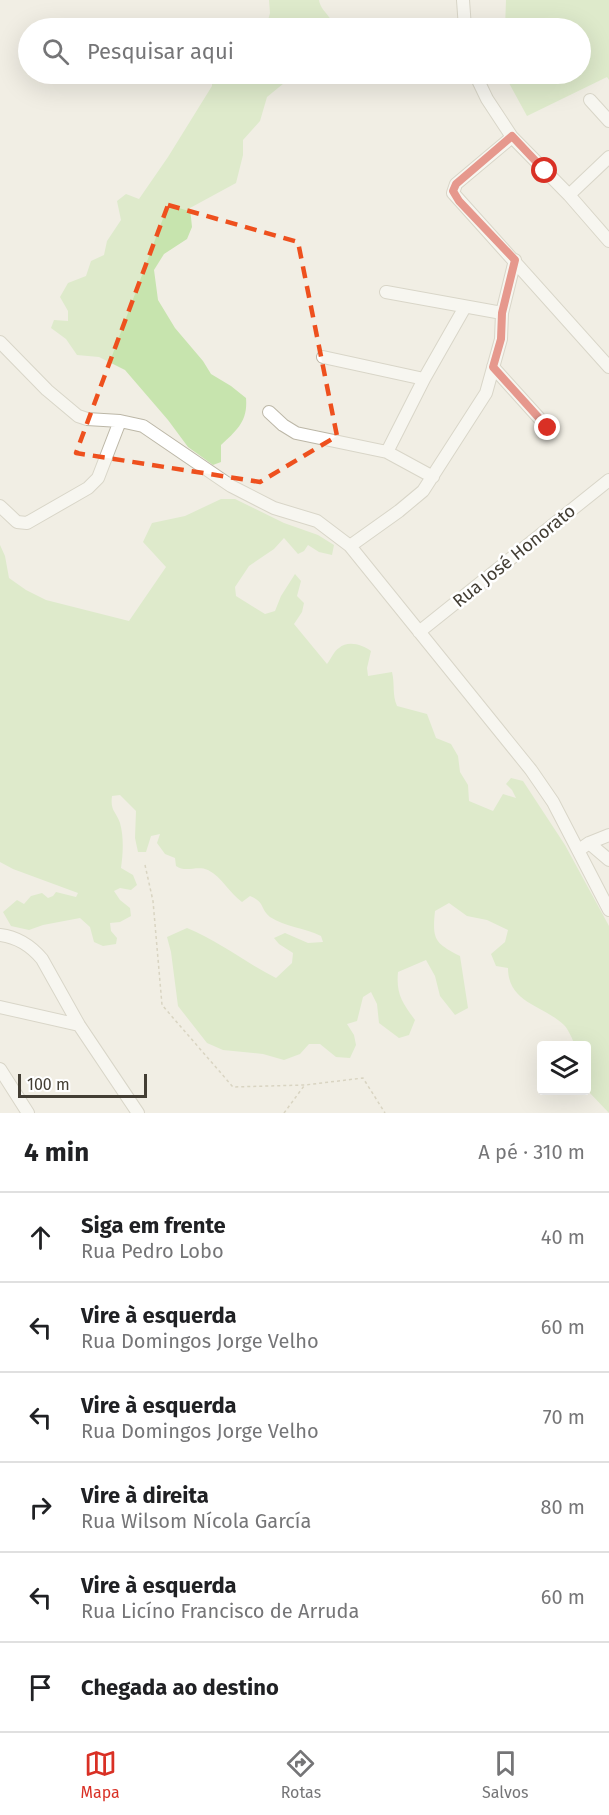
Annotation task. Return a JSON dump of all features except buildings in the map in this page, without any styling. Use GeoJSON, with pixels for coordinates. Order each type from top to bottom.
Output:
{"type":"FeatureCollection","features":[{"type":"Feature","properties":{"kind":"street"},"geometry":{"type":"LineString","coordinates":[[463,0],[464,18]]}},
{"type":"Feature","properties":{"kind":"street"},"geometry":{"type":"LineString","coordinates":[[480,84],[512,136],[569,195],[609,241]]}},
{"type":"Feature","properties":{"kind":"street"},"geometry":{"type":"LineString","coordinates":[[590,100],[609,121]]}},
{"type":"Feature","properties":{"kind":"street"},"geometry":{"type":"LineString","coordinates":[[512,136],[456,184],[453,191],[459,201],[515,260],[609,367]]}},
{"type":"Feature","properties":{"kind":"street"},"geometry":{"type":"LineString","coordinates":[[569,195],[609,157]]}},
{"type":"Feature","properties":{"kind":"street"},"geometry":{"type":"LineString","coordinates":[[350,546],[413,501],[433,477],[486,393],[501,339],[502,313],[515,260]]}},
{"type":"Feature","properties":{"kind":"street"},"geometry":{"type":"LineString","coordinates":[[386,292],[502,313]]}},
{"type":"Feature","properties":{"kind":"street"},"geometry":{"type":"LineString","coordinates":[[387,452],[424,379],[465,308]]}},
{"type":"Feature","properties":{"kind":"street"},"geometry":{"type":"LineString","coordinates":[[0,342],[71,412],[87,420],[120,421],[143,426],[231,486],[274,508],[317,521],[332,530],[350,546],[531,770],[584,847],[609,910]]}},
{"type":"Feature","properties":{"kind":"street"},"geometry":{"type":"LineString","coordinates":[[323,357],[424,379]]}},
{"type":"Feature","properties":{"kind":"street"},"geometry":{"type":"LineString","coordinates":[[493,367],[548,428]]}},
{"type":"Feature","properties":{"kind":"street"},"geometry":{"type":"LineString","coordinates":[[269,412],[296,433],[387,452],[433,477]]}},
{"type":"Feature","properties":{"kind":"street"},"geometry":{"type":"LineString","coordinates":[[0,506],[17,522],[27,523],[88,488],[98,478],[120,421]]}},
{"type":"Feature","properties":{"kind":"street","name":"Rua José Honorato"},"geometry":{"type":"LineString","coordinates":[[419,632],[609,480]]}},
{"type":"Feature","properties":{"kind":"street"},"geometry":{"type":"LineString","coordinates":[[584,847],[609,835]]}},
{"type":"Feature","properties":{"kind":"street"},"geometry":{"type":"LineString","coordinates":[[584,847],[609,860]]}},
{"type":"Feature","properties":{"kind":"street"},"geometry":{"type":"LineString","coordinates":[[0,935],[17,939],[36,952],[78,1025],[138,1113]]}},
{"type":"Feature","properties":{"kind":"street"},"geometry":{"type":"LineString","coordinates":[[0,1007],[78,1025]]}},
{"type":"Feature","properties":{"kind":"street"},"geometry":{"type":"LineString","coordinates":[[0,1069],[28,1113]]}},
{"type":"Feature","properties":{"kind":"path"},"geometry":{"type":"LineString","coordinates":[[145,865],[153,901],[162,1005],[233,1087],[305,1085],[363,1078],[385,1113]]}},
{"type":"Feature","properties":{"kind":"path"},"geometry":{"type":"LineString","coordinates":[[284,1113],[305,1085]]}},
{"type":"Feature","properties":{"kind":"highlighted area"},"geometry":{"type":"Polygon","coordinates":[[[168,205],[298,242],[337,436],[260,482],[76,453],[168,205]]]}},
{"type":"Feature","properties":{"kind":"green space"},"geometry":{"type":"Polygon","coordinates":[[[269,0],[319,0],[330,18],[269,18],[269,0]]]}},
{"type":"Feature","properties":{"kind":"green space"},"geometry":{"type":"Polygon","coordinates":[[[506,0],[609,0],[609,80],[607,77],[527,116],[509,84],[591,84],[591,18],[505,18],[506,0]]]}},
{"type":"Feature","properties":{"kind":"green space"},"geometry":{"type":"Polygon","coordinates":[[[212,84],[283,84],[267,97],[260,121],[243,140],[243,155],[236,183],[190,208],[192,227],[187,239],[164,254],[154,270],[158,300],[175,328],[211,374],[246,398],[243,419],[221,445],[221,462],[213,465],[188,447],[125,370],[99,357],[77,355],[66,339],[51,328],[54,320],[68,321],[68,311],[60,297],[68,283],[86,276],[91,261],[104,255],[107,241],[121,220],[117,201],[126,194],[139,199],[212,84]]]}},
{"type":"Feature","properties":{"kind":"green space"},"geometry":{"type":"Polygon","coordinates":[[[221,499],[235,499],[284,523],[318,535],[334,545],[332,555],[319,552],[308,545],[298,554],[284,538],[274,549],[249,566],[235,587],[236,596],[265,614],[275,611],[281,596],[295,574],[301,581],[297,596],[304,603],[302,612],[294,624],[327,664],[337,649],[347,644],[360,645],[371,651],[367,668],[368,676],[392,672],[397,706],[427,714],[436,738],[451,744],[458,756],[460,772],[468,785],[469,801],[493,811],[503,794],[516,798],[506,784],[511,778],[523,781],[565,845],[609,926],[609,1113],[591,1094],[591,1041],[573,1041],[564,1025],[556,1018],[520,996],[510,980],[508,968],[496,966],[491,954],[505,942],[508,930],[487,920],[467,916],[449,903],[435,911],[435,935],[440,944],[460,956],[468,1008],[455,1015],[440,996],[435,976],[426,960],[398,972],[401,998],[415,1020],[409,1035],[399,1038],[379,1023],[377,1004],[371,992],[363,997],[357,1021],[347,1024],[354,1035],[356,1045],[350,1058],[336,1057],[320,1044],[309,1044],[300,1054],[284,1060],[263,1054],[223,1050],[207,1043],[178,1006],[167,937],[187,928],[276,978],[292,963],[293,953],[274,938],[285,933],[308,943],[323,942],[321,936],[270,917],[260,903],[250,896],[242,902],[208,870],[184,869],[176,866],[175,858],[165,854],[157,843],[160,834],[151,836],[146,852],[138,852],[135,838],[136,811],[120,795],[112,796],[112,801],[122,834],[121,868],[133,875],[137,885],[131,890],[120,888],[114,891],[130,908],[131,916],[120,922],[110,923],[111,931],[117,938],[116,944],[103,946],[94,942],[90,927],[80,918],[29,930],[11,926],[3,912],[17,900],[24,904],[31,896],[42,893],[48,898],[56,892],[76,897],[78,893],[0,862],[0,545],[5,556],[9,578],[26,590],[46,600],[129,621],[166,567],[143,542],[152,523],[185,516],[221,499]]]}},
{"type":"Feature","properties":{"kind":"route"},"geometry":{"type":"LineString","coordinates":[[545,171],[512,136],[456,184],[453,191],[459,201],[515,260],[502,313],[501,339],[493,367],[548,428]]}}]}
